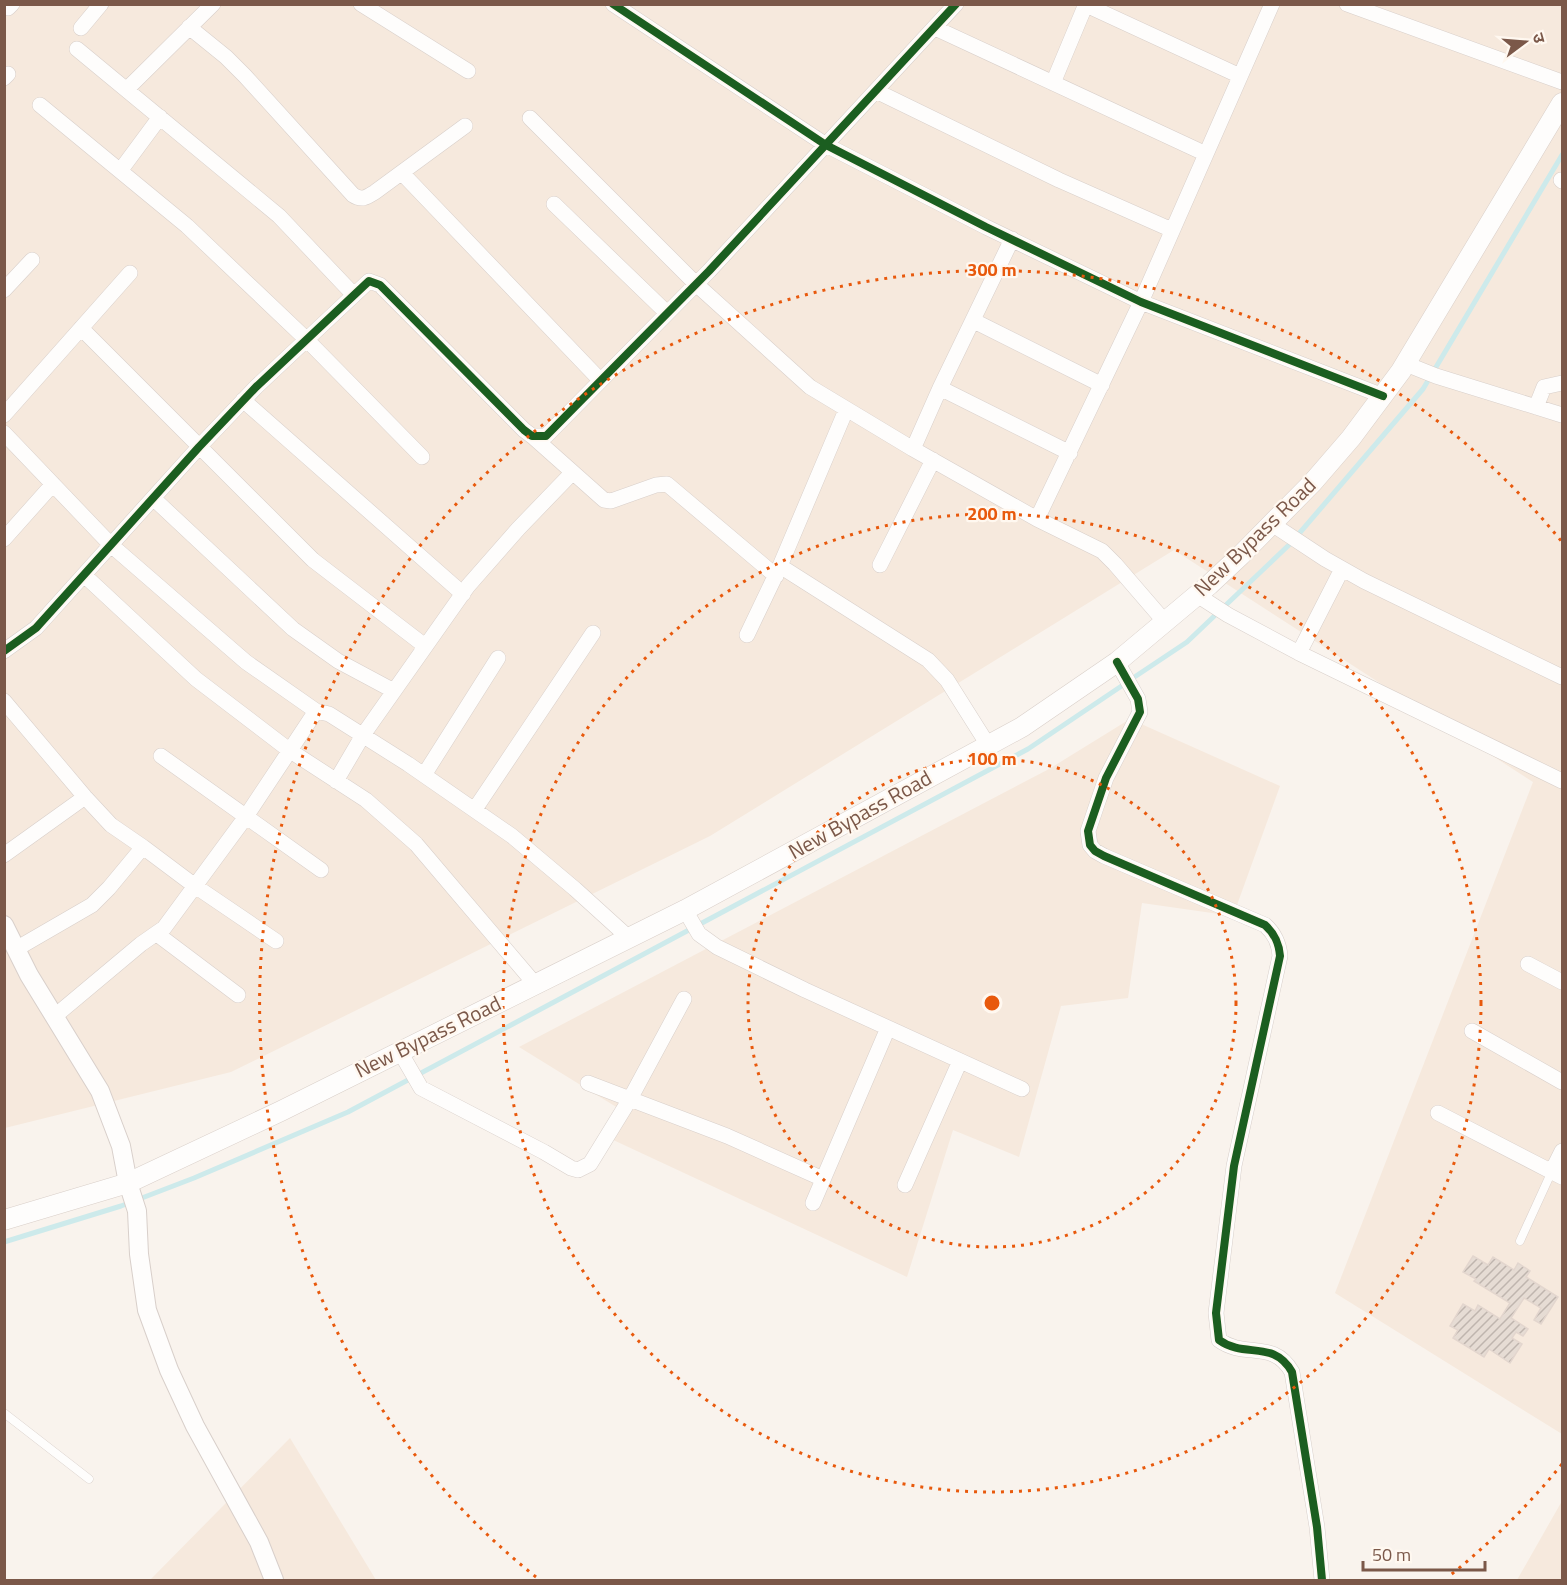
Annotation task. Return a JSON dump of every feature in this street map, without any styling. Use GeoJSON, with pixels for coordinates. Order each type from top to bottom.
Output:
{"type":"FeatureCollection","features":[{"type":"Feature","properties":{"kind":"main road","name":"New Bypass Road"},"geometry":{"type":"LineString","coordinates":[[4,1220],[129,1187],[399,1050],[629,938],[692,922],[1048,710],[1117,662],[1241,555],[1277,527],[1383,396],[1412,367],[1563,103]]}},
{"type":"Feature","properties":{"kind":"street"},"geometry":{"type":"LineString","coordinates":[[81,28],[101,4]]}},
{"type":"Feature","properties":{"kind":"street"},"geometry":{"type":"LineString","coordinates":[[127,89],[213,4]]}},
{"type":"Feature","properties":{"kind":"street"},"geometry":{"type":"LineString","coordinates":[[361,4],[468,71]]}},
{"type":"Feature","properties":{"kind":"street"},"geometry":{"type":"LineString","coordinates":[[613,4],[826,145],[1141,302],[1383,396]]}},
{"type":"Feature","properties":{"kind":"street"},"geometry":{"type":"LineString","coordinates":[[532,436],[546,436],[696,284],[956,4]]}},
{"type":"Feature","properties":{"kind":"street"},"geometry":{"type":"LineString","coordinates":[[1037,519],[1141,302],[1272,4]]}},
{"type":"Feature","properties":{"kind":"street"},"geometry":{"type":"LineString","coordinates":[[1347,4],[1563,82]]}},
{"type":"Feature","properties":{"kind":"street"},"geometry":{"type":"LineString","coordinates":[[1053,83],[1085,5],[1240,76]]}},
{"type":"Feature","properties":{"kind":"street"},"geometry":{"type":"LineString","coordinates":[[189,27],[245,76],[353,195],[359,198],[367,197],[465,126]]}},
{"type":"Feature","properties":{"kind":"street"},"geometry":{"type":"LineString","coordinates":[[935,28],[1206,154]]}},
{"type":"Feature","properties":{"kind":"street"},"geometry":{"type":"LineString","coordinates":[[77,49],[279,216],[353,294]]}},
{"type":"Feature","properties":{"kind":"street"},"geometry":{"type":"LineString","coordinates":[[876,91],[1059,180],[1172,230]]}},
{"type":"Feature","properties":{"kind":"street"},"geometry":{"type":"LineString","coordinates":[[40,105],[187,226],[306,339],[422,457]]}},
{"type":"Feature","properties":{"kind":"street"},"geometry":{"type":"LineString","coordinates":[[120,171],[160,117]]}},
{"type":"Feature","properties":{"kind":"street"},"geometry":{"type":"LineString","coordinates":[[530,118],[696,284],[796,376],[826,398],[913,449],[1037,519],[1102,551],[1165,622]]}},
{"type":"Feature","properties":{"kind":"street"},"geometry":{"type":"LineString","coordinates":[[402,173],[600,380]]}},
{"type":"Feature","properties":{"kind":"street"},"geometry":{"type":"LineString","coordinates":[[554,204],[667,313]]}},
{"type":"Feature","properties":{"kind":"street"},"geometry":{"type":"LineString","coordinates":[[913,449],[1012,239]]}},
{"type":"Feature","properties":{"kind":"street"},"geometry":{"type":"LineString","coordinates":[[5,287],[32,260]]}},
{"type":"Feature","properties":{"kind":"street"},"geometry":{"type":"LineString","coordinates":[[4,415],[130,273]]}},
{"type":"Feature","properties":{"kind":"street"},"geometry":{"type":"LineString","coordinates":[[4,651],[36,628],[243,400],[369,280],[381,285],[532,436],[597,495],[604,500],[611,501],[656,484],[668,484],[778,571],[927,660],[947,680],[988,745]]}},
{"type":"Feature","properties":{"kind":"street"},"geometry":{"type":"LineString","coordinates":[[974,321],[1102,384]]}},
{"type":"Feature","properties":{"kind":"street"},"geometry":{"type":"LineString","coordinates":[[81,328],[314,560],[425,646]]}},
{"type":"Feature","properties":{"kind":"street"},"geometry":{"type":"LineString","coordinates":[[1412,367],[1563,415]]}},
{"type":"Feature","properties":{"kind":"street"},"geometry":{"type":"LineString","coordinates":[[1536,407],[1544,387],[1563,383]]}},
{"type":"Feature","properties":{"kind":"street"},"geometry":{"type":"LineString","coordinates":[[940,388],[1070,453]]}},
{"type":"Feature","properties":{"kind":"street"},"geometry":{"type":"LineString","coordinates":[[243,400],[463,594]]}},
{"type":"Feature","properties":{"kind":"street"},"geometry":{"type":"LineString","coordinates":[[747,635],[778,571],[846,410]]}},
{"type":"Feature","properties":{"kind":"street"},"geometry":{"type":"LineString","coordinates":[[4,433],[111,545],[246,662],[316,711],[329,714],[475,809],[512,836],[629,938]]}},
{"type":"Feature","properties":{"kind":"street"},"geometry":{"type":"LineString","coordinates":[[880,565],[933,460]]}},
{"type":"Feature","properties":{"kind":"street"},"geometry":{"type":"LineString","coordinates":[[336,781],[363,735],[463,594],[518,529],[572,472]]}},
{"type":"Feature","properties":{"kind":"street"},"geometry":{"type":"LineString","coordinates":[[4,539],[53,484]]}},
{"type":"Feature","properties":{"kind":"street"},"geometry":{"type":"LineString","coordinates":[[153,498],[293,629],[338,661],[394,691]]}},
{"type":"Feature","properties":{"kind":"street"},"geometry":{"type":"LineString","coordinates":[[1277,527],[1342,569],[1563,677]]}},
{"type":"Feature","properties":{"kind":"street"},"geometry":{"type":"LineString","coordinates":[[1299,653],[1342,569]]}},
{"type":"Feature","properties":{"kind":"street"},"geometry":{"type":"LineString","coordinates":[[84,575],[175,661],[289,750],[381,811],[416,844],[536,984]]}},
{"type":"Feature","properties":{"kind":"street"},"geometry":{"type":"LineString","coordinates":[[1197,595],[1221,611],[1299,653],[1563,781]]}},
{"type":"Feature","properties":{"kind":"street"},"geometry":{"type":"LineString","coordinates":[[475,809],[592,633]]}},
{"type":"Feature","properties":{"kind":"street"},"geometry":{"type":"LineString","coordinates":[[424,775],[498,658]]}},
{"type":"Feature","properties":{"kind":"street"},"geometry":{"type":"LineString","coordinates":[[1117,662],[1138,699],[1140,712],[1101,792],[1088,831],[1090,845],[1095,851],[1265,925],[1273,932],[1279,944],[1280,956],[1234,1166],[1216,1329],[1219,1340],[1226,1346],[1280,1356],[1292,1372],[1317,1527],[1322,1581]]}},
{"type":"Feature","properties":{"kind":"street"},"geometry":{"type":"LineString","coordinates":[[4,701],[111,825],[276,941]]}},
{"type":"Feature","properties":{"kind":"street"},"geometry":{"type":"LineString","coordinates":[[55,1016],[141,944],[164,928],[245,818],[316,711]]}},
{"type":"Feature","properties":{"kind":"street"},"geometry":{"type":"LineString","coordinates":[[161,756],[321,870]]}},
{"type":"Feature","properties":{"kind":"street"},"geometry":{"type":"LineString","coordinates":[[4,855],[85,797]]}},
{"type":"Feature","properties":{"kind":"street"},"geometry":{"type":"LineString","coordinates":[[16,950],[92,904],[110,888],[143,847]]}},
{"type":"Feature","properties":{"kind":"street"},"geometry":{"type":"LineString","coordinates":[[692,922],[717,947],[1022,1089]]}},
{"type":"Feature","properties":{"kind":"street"},"geometry":{"type":"LineString","coordinates":[[4,925],[29,975],[100,1091],[120,1146],[137,1211],[142,1281],[151,1320],[169,1370],[191,1417],[259,1542],[274,1581]]}},
{"type":"Feature","properties":{"kind":"street"},"geometry":{"type":"LineString","coordinates":[[156,934],[238,995]]}},
{"type":"Feature","properties":{"kind":"street"},"geometry":{"type":"LineString","coordinates":[[1528,964],[1563,982]]}},
{"type":"Feature","properties":{"kind":"street"},"geometry":{"type":"LineString","coordinates":[[399,1050],[415,1080],[426,1092],[578,1170],[590,1164],[630,1099],[684,999]]}},
{"type":"Feature","properties":{"kind":"street"},"geometry":{"type":"LineString","coordinates":[[813,1203],[888,1028]]}},
{"type":"Feature","properties":{"kind":"street"},"geometry":{"type":"LineString","coordinates":[[1473,1030],[1563,1082]]}},
{"type":"Feature","properties":{"kind":"street"},"geometry":{"type":"LineString","coordinates":[[905,1185],[960,1061]]}},
{"type":"Feature","properties":{"kind":"street"},"geometry":{"type":"LineString","coordinates":[[588,1083],[727,1136],[823,1179]]}},
{"type":"Feature","properties":{"kind":"street"},"geometry":{"type":"LineString","coordinates":[[1438,1113],[1557,1174],[1563,1150]]}},
{"type":"Feature","properties":{"kind":"lane"},"geometry":{"type":"LineString","coordinates":[[1520,1241],[1557,1174]]}},
{"type":"Feature","properties":{"kind":"lane"},"geometry":{"type":"LineString","coordinates":[[4,1413],[89,1479]]}},
{"type":"Feature","properties":{"kind":"shaded area"},"geometry":{"type":"Polygon","coordinates":[[[4,5],[1562,5],[1562,1434],[1335,1293],[1533,782],[1174,550],[710,836],[231,1072],[5,1128],[4,5]]]}},
{"type":"Feature","properties":{"kind":"shaded area"},"geometry":{"type":"Polygon","coordinates":[[[1130,719],[1280,786],[1233,916],[1142,903],[1128,998],[1061,1006],[1019,1157],[953,1130],[907,1277],[609,1138],[626,1113],[519,1047],[1049,769],[1130,719]]]}},
{"type":"Feature","properties":{"kind":"shaded area"},"geometry":{"type":"Polygon","coordinates":[[[290,1438],[376,1580],[150,1580],[290,1438]]]}},
{"type":"Feature","properties":{"kind":"shaded area"},"geometry":{"type":"Polygon","coordinates":[[[1562,1501],[1562,1580],[1517,1580],[1562,1501]]]}},
{"type":"Feature","properties":{"kind":"building"},"geometry":{"type":"Polygon","coordinates":[[[1473,1256],[1488,1265],[1493,1257],[1514,1270],[1518,1263],[1530,1271],[1526,1277],[1558,1297],[1541,1324],[1534,1320],[1541,1308],[1524,1298],[1511,1318],[1528,1329],[1523,1336],[1516,1332],[1512,1338],[1522,1344],[1510,1363],[1489,1349],[1484,1357],[1453,1338],[1458,1330],[1450,1326],[1463,1304],[1475,1311],[1478,1305],[1500,1319],[1510,1303],[1463,1272],[1473,1256]]]}},
{"type":"Feature","properties":{"kind":"waterway"},"geometry":{"type":"LineString","coordinates":[[1136,676],[1187,642],[1291,543],[1423,389],[1562,155]]}},
{"type":"Feature","properties":{"kind":"waterway"},"geometry":{"type":"LineString","coordinates":[[4,1242],[121,1206],[194,1178],[348,1112],[1028,749],[1126,683]]}},
{"type":"Feature","properties":{"kind":"cycle path"},"geometry":{"type":"LineString","coordinates":[[613,4],[826,145],[986,227],[1141,302],[1383,396]]}},
{"type":"Feature","properties":{"kind":"cycle path"},"geometry":{"type":"LineString","coordinates":[[4,651],[36,628],[256,387],[369,281],[380,285],[524,430],[532,436],[546,436],[709,271],[956,4]]}},
{"type":"Feature","properties":{"kind":"cycle path"},"geometry":{"type":"LineString","coordinates":[[1117,662],[1138,699],[1140,712],[1106,778],[1088,831],[1090,845],[1104,856],[1265,925],[1274,935],[1279,947],[1280,956],[1234,1166],[1216,1313],[1219,1340],[1239,1348],[1267,1352],[1284,1362],[1292,1372],[1317,1527],[1322,1580]]}}]}
